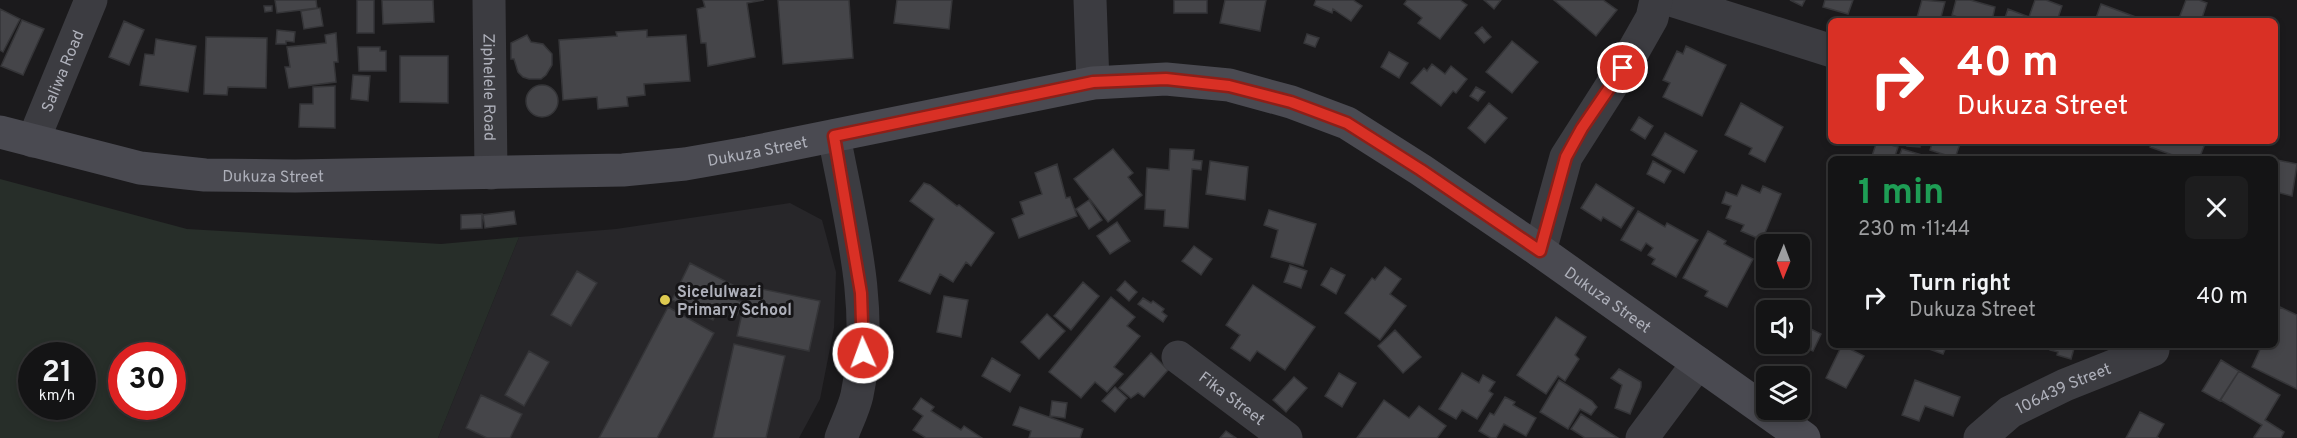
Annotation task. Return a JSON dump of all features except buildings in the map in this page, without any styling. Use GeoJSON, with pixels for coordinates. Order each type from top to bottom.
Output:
{"type":"FeatureCollection","features":[{"type":"Feature","properties":{"kind":"main road","name":"Dukuza Street"},"geometry":{"type":"LineString","coordinates":[[0,132],[140,168],[206,175],[296,176],[623,170],[685,164],[834,136],[1093,82],[1166,79],[1229,86],[1291,102],[1347,123],[1540,251],[1804,438]]}},
{"type":"Feature","properties":{"kind":"street","name":"Saliwa Road"},"geometry":{"type":"LineString","coordinates":[[33,141],[91,0]]}},
{"type":"Feature","properties":{"kind":"street","name":"Ziphelele Road"},"geometry":{"type":"LineString","coordinates":[[489,0],[491,173]]}},
{"type":"Feature","properties":{"kind":"street"},"geometry":{"type":"LineString","coordinates":[[1090,0],[1093,82]]}},
{"type":"Feature","properties":{"kind":"street"},"geometry":{"type":"LineString","coordinates":[[1540,251],[1566,157],[1631,55],[1652,18],[1656,0]]}},
{"type":"Feature","properties":{"kind":"street"},"geometry":{"type":"LineString","coordinates":[[1671,0],[1828,50]]}},
{"type":"Feature","properties":{"kind":"street"},"geometry":{"type":"LineString","coordinates":[[834,136],[861,293],[863,353],[856,397],[841,438]]}},
{"type":"Feature","properties":{"kind":"street","name":"106439 Street"},"geometry":{"type":"LineString","coordinates":[[1980,438],[2010,412],[2065,385],[2153,350]]}},
{"type":"Feature","properties":{"kind":"street","name":"Fika Street"},"geometry":{"type":"LineString","coordinates":[[1178,357],[1286,438]]}},
{"type":"Feature","properties":{"kind":"street"},"geometry":{"type":"LineString","coordinates":[[1642,438],[1698,363]]}},
{"type":"Feature","properties":{"kind":"shaded area"},"geometry":{"type":"Polygon","coordinates":[[[0,179],[187,229],[441,244],[519,237],[438,438],[0,438],[0,179]]]}},
{"type":"Feature","properties":{"kind":"shaded area","name":"Sicelulwazi Primary School"},"geometry":{"type":"Polygon","coordinates":[[[790,203],[822,220],[836,272],[834,328],[820,399],[799,438],[438,438],[519,237],[616,229],[790,203]]]}},
{"type":"Feature","properties":{"kind":"place","name":"Sicelulwazi Primary School"},"geometry":{"type":"Point","coordinates":[665,300]}},
{"type":"Feature","properties":{"kind":"route"},"geometry":{"type":"LineString","coordinates":[[863,353],[861,293],[834,136],[1093,82],[1166,79],[1229,86],[1291,102],[1347,123],[1540,251],[1566,157],[1582,128],[1623,68]]}}]}
